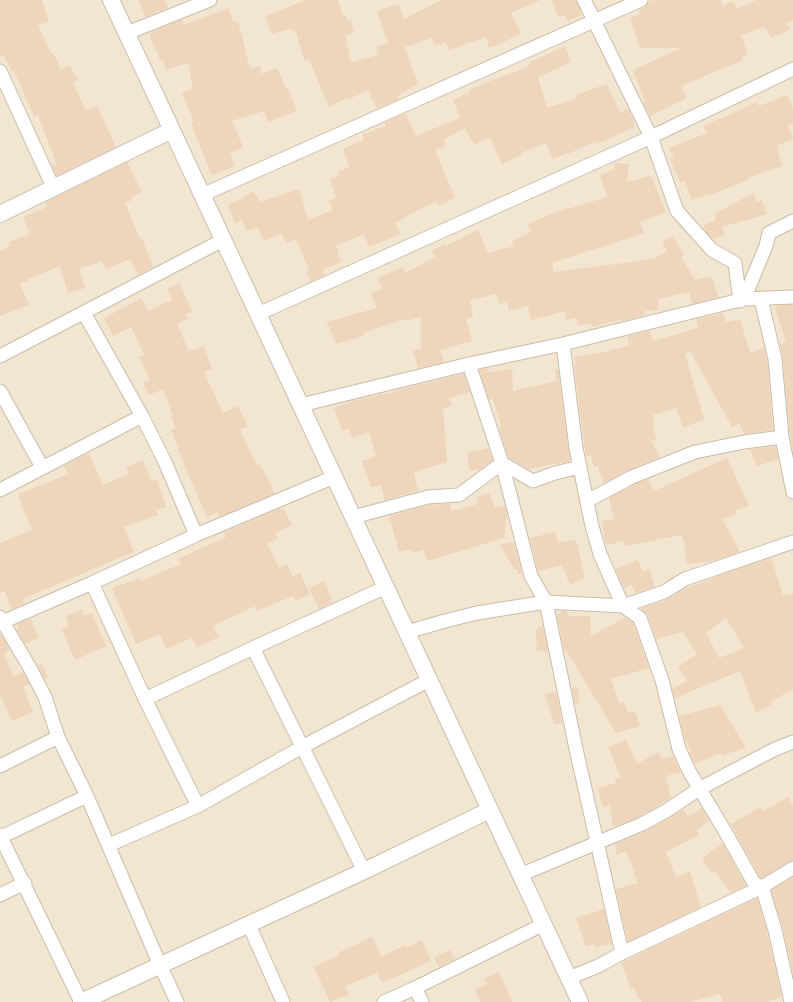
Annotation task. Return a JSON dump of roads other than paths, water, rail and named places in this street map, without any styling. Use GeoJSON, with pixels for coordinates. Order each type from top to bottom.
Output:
{"type":"FeatureCollection","features":[{"type":"Feature","properties":{"kind":"street"},"geometry":{"type":"LineString","coordinates":[[111,0],[580,1002]]}},
{"type":"Feature","properties":{"kind":"street"},"geometry":{"type":"LineString","coordinates":[[127,34],[210,0]]}},
{"type":"Feature","properties":{"kind":"street"},"geometry":{"type":"LineString","coordinates":[[584,0],[651,137],[677,211],[712,250],[735,263],[742,300]]}},
{"type":"Feature","properties":{"kind":"street"},"geometry":{"type":"LineString","coordinates":[[202,195],[641,0]]}},
{"type":"Feature","properties":{"kind":"street"},"geometry":{"type":"LineString","coordinates":[[258,314],[651,137],[793,69]]}},
{"type":"Feature","properties":{"kind":"street"},"geometry":{"type":"LineString","coordinates":[[1,75],[53,187]]}},
{"type":"Feature","properties":{"kind":"street"},"geometry":{"type":"LineString","coordinates":[[0,214],[172,130]]}},
{"type":"Feature","properties":{"kind":"street"},"geometry":{"type":"LineString","coordinates":[[742,300],[766,246],[769,234],[793,221]]}},
{"type":"Feature","properties":{"kind":"street"},"geometry":{"type":"LineString","coordinates":[[0,356],[223,240]]}},
{"type":"Feature","properties":{"kind":"street"},"geometry":{"type":"LineString","coordinates":[[301,405],[469,364],[563,344],[742,300],[793,297]]}},
{"type":"Feature","properties":{"kind":"street"},"geometry":{"type":"LineString","coordinates":[[761,299],[775,359],[782,437],[793,492]]}},
{"type":"Feature","properties":{"kind":"street"},"geometry":{"type":"LineString","coordinates":[[84,313],[142,416],[165,462],[196,535]]}},
{"type":"Feature","properties":{"kind":"street"},"geometry":{"type":"LineString","coordinates":[[563,344],[576,448],[592,526],[600,554],[623,606],[640,618],[662,680],[679,749],[689,771],[754,883],[762,887],[775,930],[788,1001]]}},
{"type":"Feature","properties":{"kind":"street"},"geometry":{"type":"LineString","coordinates":[[469,364],[502,463],[531,576],[546,602],[596,842],[622,953]]}},
{"type":"Feature","properties":{"kind":"street"},"geometry":{"type":"LineString","coordinates":[[0,391],[42,467]]}},
{"type":"Feature","properties":{"kind":"street"},"geometry":{"type":"LineString","coordinates":[[0,490],[142,416]]}},
{"type":"Feature","properties":{"kind":"street"},"geometry":{"type":"LineString","coordinates":[[587,501],[632,477],[696,452],[744,442],[782,437]]}},
{"type":"Feature","properties":{"kind":"street"},"geometry":{"type":"LineString","coordinates":[[502,463],[533,481],[555,473],[580,467]]}},
{"type":"Feature","properties":{"kind":"street"},"geometry":{"type":"LineString","coordinates":[[353,517],[428,497],[459,495],[502,463]]}},
{"type":"Feature","properties":{"kind":"street"},"geometry":{"type":"LineString","coordinates":[[177,1002],[87,796],[58,737],[45,697],[30,668],[1,620],[92,583],[196,535],[334,477]]}},
{"type":"Feature","properties":{"kind":"street"},"geometry":{"type":"LineString","coordinates":[[407,632],[445,620],[477,613],[546,602],[623,606],[664,592],[685,579],[793,542]]}},
{"type":"Feature","properties":{"kind":"street"},"geometry":{"type":"LineString","coordinates":[[92,583],[145,699],[198,806]]}},
{"type":"Feature","properties":{"kind":"street"},"geometry":{"type":"LineString","coordinates":[[145,699],[386,587]]}},
{"type":"Feature","properties":{"kind":"street"},"geometry":{"type":"LineString","coordinates":[[253,648],[364,870]]}},
{"type":"Feature","properties":{"kind":"street"},"geometry":{"type":"LineString","coordinates":[[109,845],[198,806],[302,747],[429,680]]}},
{"type":"Feature","properties":{"kind":"street"},"geometry":{"type":"LineString","coordinates":[[0,766],[58,737]]}},
{"type":"Feature","properties":{"kind":"street"},"geometry":{"type":"LineString","coordinates":[[520,875],[642,824],[666,811],[699,789],[775,749],[793,742]]}},
{"type":"Feature","properties":{"kind":"street"},"geometry":{"type":"LineString","coordinates":[[87,796],[1,836],[81,1002],[249,925],[490,810]]}},
{"type":"Feature","properties":{"kind":"street"},"geometry":{"type":"LineString","coordinates":[[569,978],[598,966],[622,953],[762,887],[793,868]]}},
{"type":"Feature","properties":{"kind":"street"},"geometry":{"type":"LineString","coordinates":[[0,895],[25,884]]}},
{"type":"Feature","properties":{"kind":"street"},"geometry":{"type":"LineString","coordinates":[[384,1002],[544,924]]}},
{"type":"Feature","properties":{"kind":"street"},"geometry":{"type":"LineString","coordinates":[[249,925],[283,1002]]}},
{"type":"Feature","properties":{"kind":"street"},"geometry":{"type":"LineString","coordinates":[[415,988],[422,1002]]}}]}
